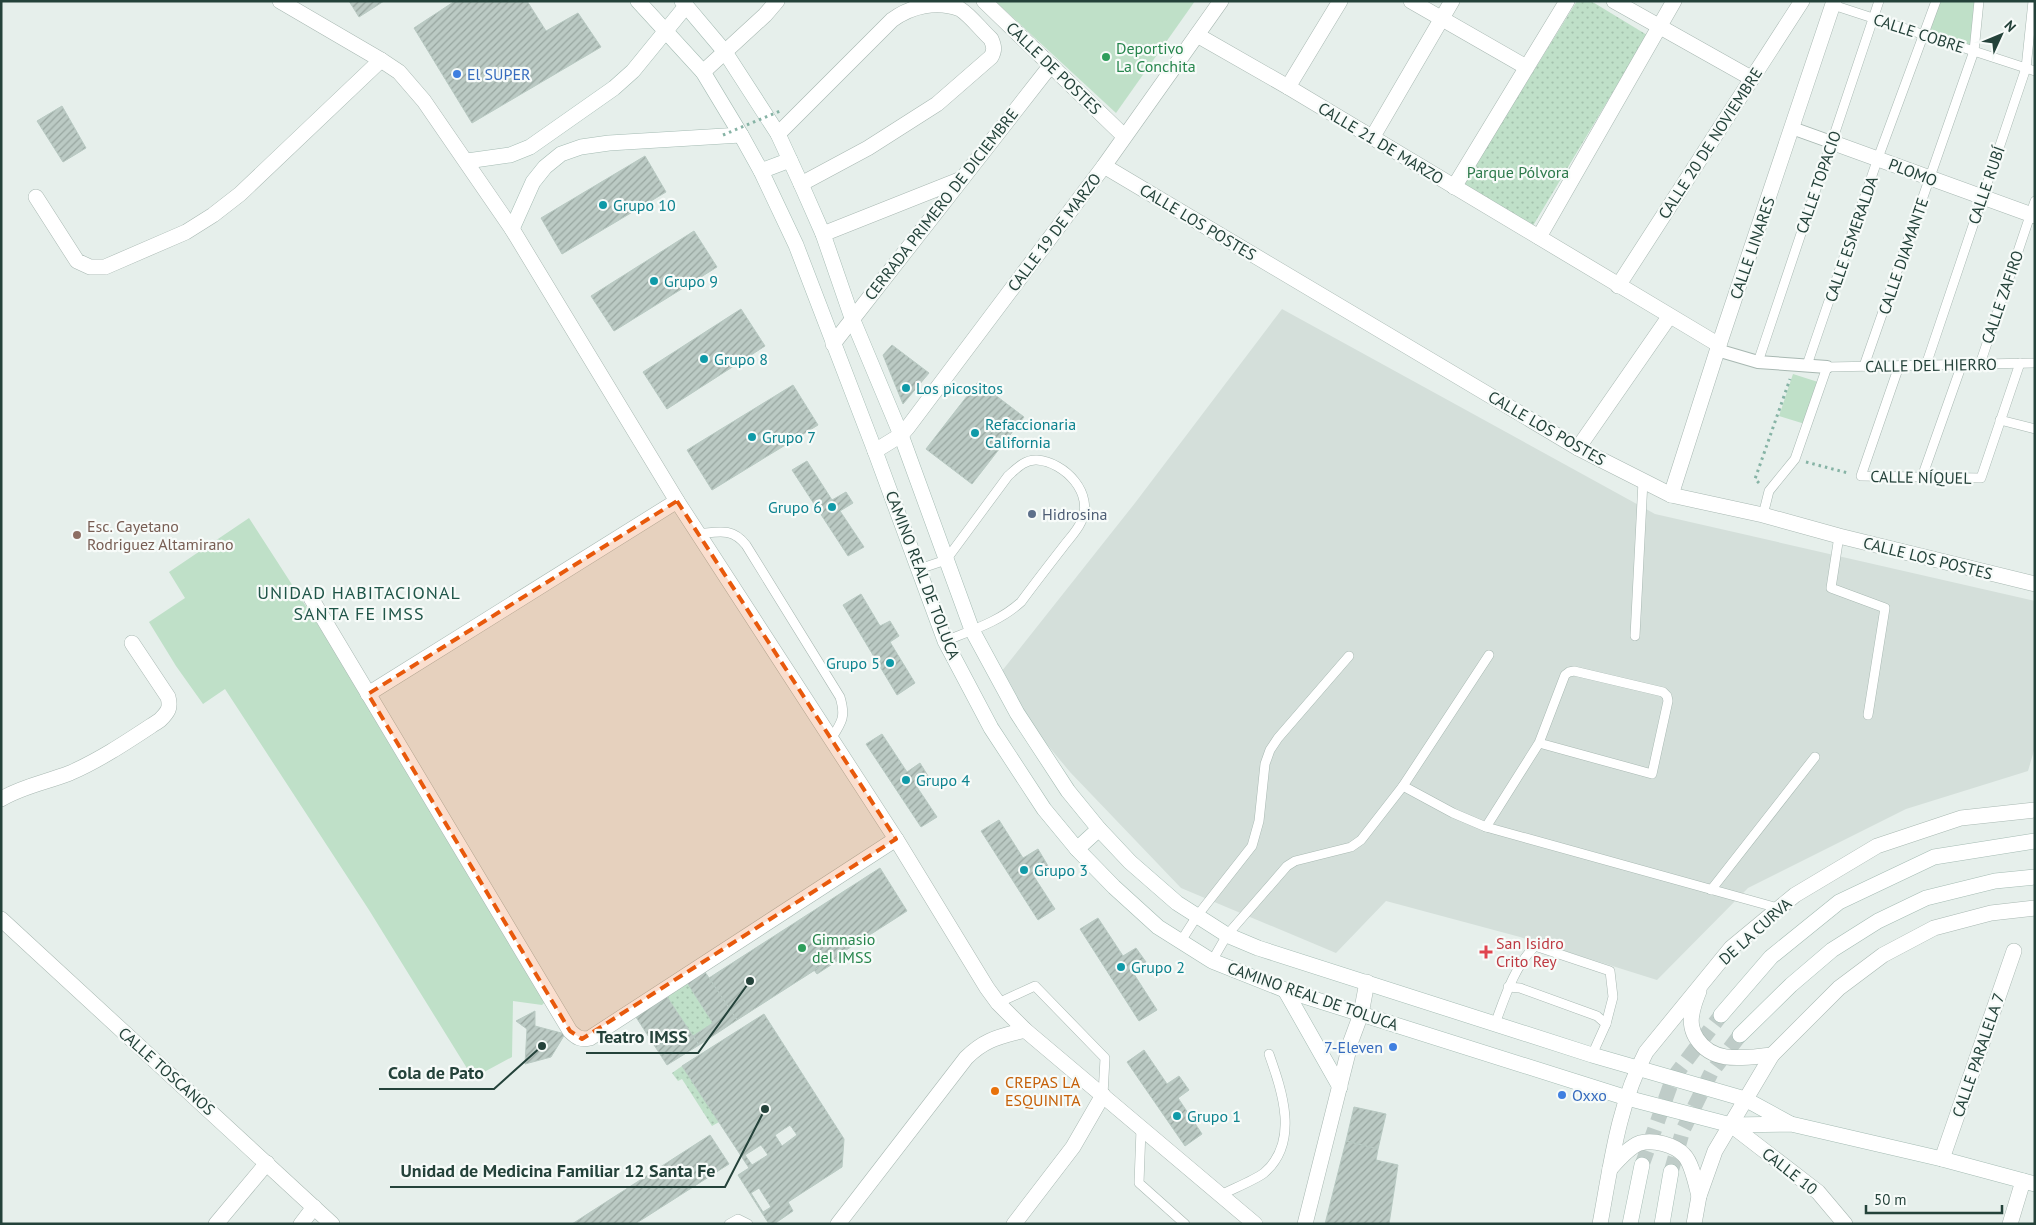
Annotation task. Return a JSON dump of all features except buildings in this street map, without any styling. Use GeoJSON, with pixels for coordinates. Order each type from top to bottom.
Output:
{"type":"FeatureCollection","features":[{"type":"Feature","properties":{"kind":"street"},"geometry":{"type":"LineString","coordinates":[[280,1],[382,60],[411,84],[512,229],[677,501],[896,839],[998,1003],[1025,1030],[1104,1095],[1140,1129],[1255,1224]]}},
{"type":"Feature","properties":{"kind":"street","name":"CAMINO REAL DE TOLUCA"},"geometry":{"type":"LineString","coordinates":[[638,1],[703,72],[761,170],[796,245],[875,450],[945,641],[991,728],[1044,809],[1077,849],[1114,886],[1158,926],[1212,961],[1285,990],[1627,1098],[1731,1125],[1791,1124]]}},
{"type":"Feature","properties":{"kind":"street"},"geometry":{"type":"LineString","coordinates":[[703,72],[778,1]]}},
{"type":"Feature","properties":{"kind":"street","name":"CALLE DE POSTES"},"geometry":{"type":"LineString","coordinates":[[984,1],[1124,136]]}},
{"type":"Feature","properties":{"kind":"street","name":"CALLE 19 DE MARZO"},"geometry":{"type":"LineString","coordinates":[[875,450],[901,435],[1104,166],[1221,1]]}},
{"type":"Feature","properties":{"kind":"street"},"geometry":{"type":"LineString","coordinates":[[1288,87],[1340,1]]}},
{"type":"Feature","properties":{"kind":"street"},"geometry":{"type":"LineString","coordinates":[[1411,1],[1526,67]]}},
{"type":"Feature","properties":{"kind":"street"},"geometry":{"type":"LineString","coordinates":[[1372,138],[1452,1]]}},
{"type":"Feature","properties":{"kind":"street"},"geometry":{"type":"LineString","coordinates":[[1454,187],[1567,1]]}},
{"type":"Feature","properties":{"kind":"street"},"geometry":{"type":"LineString","coordinates":[[1614,1],[1751,78]]}},
{"type":"Feature","properties":{"kind":"street"},"geometry":{"type":"LineString","coordinates":[[1539,237],[1674,1]]}},
{"type":"Feature","properties":{"kind":"street","name":"CALLE 20 DE NOVIEMBRE"},"geometry":{"type":"LineString","coordinates":[[1618,286],[1802,1]]}},
{"type":"Feature","properties":{"kind":"street"},"geometry":{"type":"LineString","coordinates":[[778,134],[892,20],[907,9],[923,4],[944,3],[961,10],[991,39],[994,45],[994,52],[991,57],[937,104],[868,148],[801,184]]}},
{"type":"Feature","properties":{"kind":"street","name":"CALLE LINARES"},"geometry":{"type":"LineString","coordinates":[[1671,495],[1718,347],[1833,3]]}},
{"type":"Feature","properties":{"kind":"street"},"geometry":{"type":"LineString","coordinates":[[466,161],[502,157],[530,147],[614,88],[633,71],[684,4]]}},
{"type":"Feature","properties":{"kind":"street","name":"CAMINO REAL DE TOLUCA"},"geometry":{"type":"LineString","coordinates":[[684,4],[725,52],[778,134],[790,160],[823,234],[852,318],[901,435],[972,630],[1016,713],[1068,791],[1099,829],[1130,862],[1170,897],[1197,916],[1226,935],[1258,948],[1592,1056],[1745,1100],[1791,1124],[2029,1183]]}},
{"type":"Feature","properties":{"kind":"street","name":"CALLE 21 DE MARZO"},"geometry":{"type":"LineString","coordinates":[[1197,35],[1288,87],[1539,237],[1718,347]]}},
{"type":"Feature","properties":{"kind":"street"},"geometry":{"type":"LineString","coordinates":[[36,197],[77,261],[90,267],[105,266],[186,232],[213,215],[240,194],[382,60]]}},
{"type":"Feature","properties":{"kind":"street","name":"CERRADA PRIMERO DE DICIEMBRE"},"geometry":{"type":"LineString","coordinates":[[834,344],[852,318],[1051,65]]}},
{"type":"Feature","properties":{"kind":"street","name":"PLOMO"},"geometry":{"type":"LineString","coordinates":[[1792,128],[1982,197],[2033,210]]}},
{"type":"Feature","properties":{"kind":"street"},"geometry":{"type":"LineString","coordinates":[[512,229],[533,182],[545,167],[561,154],[581,147],[609,143],[742,135]]}},
{"type":"Feature","properties":{"kind":"street"},"geometry":{"type":"LineString","coordinates":[[761,170],[790,160]]}},
{"type":"Feature","properties":{"kind":"street","name":"CALLE LOS POSTES"},"geometry":{"type":"LineString","coordinates":[[1104,166],[1578,448],[1671,495],[1763,515],[1839,536],[2035,584]]}},
{"type":"Feature","properties":{"kind":"street"},"geometry":{"type":"LineString","coordinates":[[823,234],[961,180]]}},
{"type":"Feature","properties":{"kind":"street"},"geometry":{"type":"LineString","coordinates":[[1578,448],[1669,317]]}},
{"type":"Feature","properties":{"kind":"street"},"geometry":{"type":"LineString","coordinates":[[1718,347],[1758,362],[1827,367]]}},
{"type":"Feature","properties":{"kind":"street"},"geometry":{"type":"LineString","coordinates":[[368,694],[677,501]]}},
{"type":"Feature","properties":{"kind":"street"},"geometry":{"type":"LineString","coordinates":[[311,598],[570,1032],[582,1040],[590,1038],[896,839]]}},
{"type":"Feature","properties":{"kind":"street"},"geometry":{"type":"LineString","coordinates":[[1,799],[69,773],[101,758],[168,713],[170,705],[168,697],[132,643]]}},
{"type":"Feature","properties":{"kind":"street","name":"DE LA CURVA"},"geometry":{"type":"LineString","coordinates":[[1600,1224],[1621,1115],[1638,1068],[1646,1052],[1731,948],[1795,895],[1877,846],[1961,818],[2035,810]]}},
{"type":"Feature","properties":{"kind":"street"},"geometry":{"type":"LineString","coordinates":[[1077,849],[1099,829]]}},
{"type":"Feature","properties":{"kind":"street"},"geometry":{"type":"LineString","coordinates":[[1721,1015],[1771,957],[1839,902],[1934,857],[2035,841]]}},
{"type":"Feature","properties":{"kind":"street"},"geometry":{"type":"LineString","coordinates":[[1740,1035],[1791,985],[1832,950],[1878,921],[1926,898],[1995,881],[2035,877]]}},
{"type":"Feature","properties":{"kind":"street"},"geometry":{"type":"LineString","coordinates":[[1694,1224],[1699,1196],[1715,1151],[1772,1055],[1839,988],[1883,955],[1934,928],[1991,913],[2035,908]]}},
{"type":"Feature","properties":{"kind":"street","name":"CALLE TOSCANOS"},"geometry":{"type":"LineString","coordinates":[[1,919],[332,1224]]}},
{"type":"Feature","properties":{"kind":"street","name":"CALLE PARALELA 7"},"geometry":{"type":"LineString","coordinates":[[1942,1160],[2014,951]]}},
{"type":"Feature","properties":{"kind":"street"},"geometry":{"type":"LineString","coordinates":[[1305,1224],[1351,1041],[1362,1014],[1367,982]]}},
{"type":"Feature","properties":{"kind":"street"},"geometry":{"type":"LineString","coordinates":[[1702,983],[1691,1014],[1693,1034],[1700,1044],[1719,1056],[1732,1058],[1772,1055]]}},
{"type":"Feature","properties":{"kind":"street"},"geometry":{"type":"LineString","coordinates":[[1285,990],[1340,1087]]}},
{"type":"Feature","properties":{"kind":"street"},"geometry":{"type":"LineString","coordinates":[[838,1224],[966,1058],[979,1045],[994,1038],[1025,1030]]}},
{"type":"Feature","properties":{"kind":"street"},"geometry":{"type":"LineString","coordinates":[[1014,1224],[1073,1147],[1104,1095]]}},
{"type":"Feature","properties":{"kind":"street","name":"CALLE 10"},"geometry":{"type":"LineString","coordinates":[[1731,1125],[1818,1192],[1845,1224]]}},
{"type":"Feature","properties":{"kind":"street"},"geometry":{"type":"LineString","coordinates":[[1610,1169],[1622,1156],[1640,1143],[1666,1143],[1685,1156],[1695,1178],[1699,1196]]}},
{"type":"Feature","properties":{"kind":"street"},"geometry":{"type":"LineString","coordinates":[[216,1224],[267,1163]]}},
{"type":"Feature","properties":{"kind":"street"},"geometry":{"type":"LineString","coordinates":[[1630,1224],[1642,1165]]}},
{"type":"Feature","properties":{"kind":"street"},"geometry":{"type":"LineString","coordinates":[[1662,1224],[1672,1172]]}},
{"type":"Feature","properties":{"kind":"street"},"geometry":{"type":"LineString","coordinates":[[2010,1224],[2029,1183]]}},
{"type":"Feature","properties":{"kind":"street"},"geometry":{"type":"LineString","coordinates":[[300,1224],[314,1207]]}},
{"type":"Feature","properties":{"kind":"lane","name":"CALLE TOPACIO"},"geometry":{"type":"LineString","coordinates":[[1758,362],[1879,1]]}},
{"type":"Feature","properties":{"kind":"lane","name":"CALLE ESMERALDA"},"geometry":{"type":"LineString","coordinates":[[1801,365],[1936,1]]}},
{"type":"Feature","properties":{"kind":"lane","name":"CALLE DIAMANTE"},"geometry":{"type":"LineString","coordinates":[[1864,366],[1974,51],[1979,1]]}},
{"type":"Feature","properties":{"kind":"lane","name":"CALLE RUBÍ"},"geometry":{"type":"LineString","coordinates":[[1926,365],[1982,197],[2030,70],[2033,1]]}},
{"type":"Feature","properties":{"kind":"lane","name":"CALLE COBRE"},"geometry":{"type":"LineString","coordinates":[[1833,3],[2030,70]]}},
{"type":"Feature","properties":{"kind":"lane","name":"CALLE ZAFIRO"},"geometry":{"type":"LineString","coordinates":[[1980,364],[2033,210]]}},
{"type":"Feature","properties":{"kind":"lane","name":"CALLE DEL HIERRO"},"geometry":{"type":"LineString","coordinates":[[1827,367],[2035,363]]}},
{"type":"Feature","properties":{"kind":"lane"},"geometry":{"type":"LineString","coordinates":[[1922,476],[1962,364]]}},
{"type":"Feature","properties":{"kind":"lane"},"geometry":{"type":"LineString","coordinates":[[2020,364],[2000,420],[2035,429]]}},
{"type":"Feature","properties":{"kind":"lane"},"geometry":{"type":"LineString","coordinates":[[1861,476],[1899,366]]}},
{"type":"Feature","properties":{"kind":"lane"},"geometry":{"type":"LineString","coordinates":[[1763,515],[1769,491],[1796,459],[1827,367]]}},
{"type":"Feature","properties":{"kind":"lane","name":"CALLE NÍQUEL"},"geometry":{"type":"LineString","coordinates":[[1861,476],[1980,478],[2000,420]]}},
{"type":"Feature","properties":{"kind":"lane"},"geometry":{"type":"LineString","coordinates":[[919,569],[946,560],[1008,476],[1020,464],[1036,460],[1054,465],[1070,476],[1081,490],[1086,506],[1081,522],[1021,602],[996,621],[945,641]]}},
{"type":"Feature","properties":{"kind":"lane"},"geometry":{"type":"LineString","coordinates":[[1635,636],[1643,481]]}},
{"type":"Feature","properties":{"kind":"lane"},"geometry":{"type":"LineString","coordinates":[[698,534],[725,531],[741,537],[840,697],[844,711],[842,722],[831,739]]}},
{"type":"Feature","properties":{"kind":"lane"},"geometry":{"type":"LineString","coordinates":[[1839,536],[1831,588],[1885,608],[1868,715]]}},
{"type":"Feature","properties":{"kind":"lane"},"geometry":{"type":"LineString","coordinates":[[1212,961],[1226,935],[1286,866],[1295,861],[1350,847],[1361,840],[1403,786],[1489,655]]}},
{"type":"Feature","properties":{"kind":"lane"},"geometry":{"type":"LineString","coordinates":[[1181,941],[1197,916],[1252,846],[1259,821],[1265,764],[1270,750],[1278,738],[1348,656]]}},
{"type":"Feature","properties":{"kind":"lane"},"geometry":{"type":"LineString","coordinates":[[1486,826],[1538,743],[1565,675],[1569,672],[1574,671],[1663,692],[1667,696],[1668,701],[1652,774],[1538,743]]}},
{"type":"Feature","properties":{"kind":"lane"},"geometry":{"type":"LineString","coordinates":[[1711,890],[1815,757]]}},
{"type":"Feature","properties":{"kind":"lane"},"geometry":{"type":"LineString","coordinates":[[1403,786],[1452,813],[1486,826],[1778,908]]}},
{"type":"Feature","properties":{"kind":"lane"},"geometry":{"type":"LineString","coordinates":[[1495,1024],[1508,987],[1525,956],[1535,946],[1610,971],[1613,997],[1606,1024],[1592,1056]]}},
{"type":"Feature","properties":{"kind":"lane"},"geometry":{"type":"LineString","coordinates":[[998,1003],[1036,986],[1105,1058],[1104,1095]]}},
{"type":"Feature","properties":{"kind":"lane"},"geometry":{"type":"LineString","coordinates":[[1508,987],[1520,988],[1597,1016],[1606,1024]]}},
{"type":"Feature","properties":{"kind":"lane"},"geometry":{"type":"LineString","coordinates":[[1220,1196],[1264,1173],[1279,1154],[1286,1125],[1282,1092],[1269,1054]]}},
{"type":"Feature","properties":{"kind":"lane"},"geometry":{"type":"LineString","coordinates":[[1140,1129],[1139,1183],[1185,1224]]}},
{"type":"Feature","properties":{"kind":"lane"},"geometry":{"type":"LineString","coordinates":[[729,1224],[738,1219],[748,1224]]}},
{"type":"Feature","properties":{"kind":"path"},"geometry":{"type":"LineString","coordinates":[[723,135],[780,111]]}},
{"type":"Feature","properties":{"kind":"path"},"geometry":{"type":"LineString","coordinates":[[1769,491],[1755,479],[1801,365]]}},
{"type":"Feature","properties":{"kind":"path"},"geometry":{"type":"LineString","coordinates":[[1796,459],[1861,476]]}},
{"type":"Feature","properties":{"kind":"highlighted area"},"geometry":{"type":"Polygon","coordinates":[[[677,501],[896,839],[582,1039],[570,1031],[368,694],[677,501]]]}},
{"type":"Feature","properties":{"kind":"shaded area"},"geometry":{"type":"Polygon","coordinates":[[[1282,309],[1655,514],[2035,601],[2035,747],[2028,771],[1906,809],[1748,888],[1657,980],[1520,937],[1386,901],[1336,953],[1181,888],[1070,772],[994,681],[1135,503],[1282,309]]]}},
{"type":"Feature","properties":{"kind":"green space","name":"Deportivo La Conchita"},"geometry":{"type":"Polygon","coordinates":[[[995,1],[1195,1],[1116,113],[995,1]]]}},
{"type":"Feature","properties":{"kind":"green space","name":"Parque Pólvora"},"geometry":{"type":"Polygon","coordinates":[[[1577,1],[1591,1],[1647,35],[1531,229],[1461,188],[1577,1]]]}},
{"type":"Feature","properties":{"kind":"green space"},"geometry":{"type":"Polygon","coordinates":[[[1939,1],[1976,1],[1971,46],[1928,32],[1939,1]]]}},
{"type":"Feature","properties":{"kind":"green space"},"geometry":{"type":"Polygon","coordinates":[[[1793,374],[1818,382],[1805,424],[1779,416],[1793,374]]]}},
{"type":"Feature","properties":{"kind":"green space"},"geometry":{"type":"Polygon","coordinates":[[[249,518],[404,758],[551,996],[542,1005],[513,1001],[512,1057],[473,1078],[369,910],[225,689],[203,704],[176,666],[149,622],[185,598],[169,572],[249,518]]]}},
{"type":"Feature","properties":{"kind":"green space"},"geometry":{"type":"Polygon","coordinates":[[[686,981],[713,1023],[693,1036],[665,994],[686,981]]]}},
{"type":"Feature","properties":{"kind":"green space"},"geometry":{"type":"Polygon","coordinates":[[[682,1066],[719,1122],[712,1126],[682,1079],[678,1081],[672,1073],[682,1066]]]}},
{"type":"Feature","properties":{"kind":"tunnel"},"geometry":{"type":"LineString","coordinates":[[1642,1165],[1673,1078],[1721,1015]]}},
{"type":"Feature","properties":{"kind":"tunnel"},"geometry":{"type":"LineString","coordinates":[[1671,1172],[1683,1130],[1711,1073],[1740,1035]]}},
{"type":"Feature","properties":{"kind":"place","name":"Deportivo La Conchita"},"geometry":{"type":"Point","coordinates":[1106,57]}},
{"type":"Feature","properties":{"kind":"place","name":"El SUPER"},"geometry":{"type":"Point","coordinates":[457,74]}},
{"type":"Feature","properties":{"kind":"place","name":"Grupo 10"},"geometry":{"type":"Point","coordinates":[603,205]}},
{"type":"Feature","properties":{"kind":"place","name":"Grupo 9"},"geometry":{"type":"Point","coordinates":[654,281]}},
{"type":"Feature","properties":{"kind":"place","name":"Grupo 8"},"geometry":{"type":"Point","coordinates":[704,359]}},
{"type":"Feature","properties":{"kind":"place","name":"Los picositos"},"geometry":{"type":"Point","coordinates":[906,388]}},
{"type":"Feature","properties":{"kind":"place","name":"Refaccionaria California"},"geometry":{"type":"Point","coordinates":[975,433]}},
{"type":"Feature","properties":{"kind":"place","name":"Grupo 7"},"geometry":{"type":"Point","coordinates":[752,437]}},
{"type":"Feature","properties":{"kind":"place","name":"Grupo 6"},"geometry":{"type":"Point","coordinates":[832,507]}},
{"type":"Feature","properties":{"kind":"place","name":"Hidrosina"},"geometry":{"type":"Point","coordinates":[1032,514]}},
{"type":"Feature","properties":{"kind":"place","name":"Esc. Cayetano Rodriguez Altamirano"},"geometry":{"type":"Point","coordinates":[77,535]}},
{"type":"Feature","properties":{"kind":"place","name":"Grupo 5"},"geometry":{"type":"Point","coordinates":[890,663]}},
{"type":"Feature","properties":{"kind":"place","name":"Grupo 4"},"geometry":{"type":"Point","coordinates":[906,780]}},
{"type":"Feature","properties":{"kind":"place","name":"Grupo 3"},"geometry":{"type":"Point","coordinates":[1024,870]}},
{"type":"Feature","properties":{"kind":"place","name":"Gimnasio del IMSS"},"geometry":{"type":"Point","coordinates":[802,948]}},
{"type":"Feature","properties":{"kind":"place","name":"San Isidro Crito Rey"},"geometry":{"type":"Point","coordinates":[1486,952]}},
{"type":"Feature","properties":{"kind":"place","name":"Grupo 2"},"geometry":{"type":"Point","coordinates":[1121,967]}},
{"type":"Feature","properties":{"kind":"place","name":"Teatro IMSS"},"geometry":{"type":"Point","coordinates":[750,981]}},
{"type":"Feature","properties":{"kind":"place","name":"Cola de Pato"},"geometry":{"type":"Point","coordinates":[542,1046]}},
{"type":"Feature","properties":{"kind":"place","name":"7-Eleven"},"geometry":{"type":"Point","coordinates":[1393,1047]}},
{"type":"Feature","properties":{"kind":"place","name":"CREPAS LA ESQUINITA"},"geometry":{"type":"Point","coordinates":[995,1091]}},
{"type":"Feature","properties":{"kind":"place","name":"Oxxo"},"geometry":{"type":"Point","coordinates":[1562,1095]}},
{"type":"Feature","properties":{"kind":"place","name":"Unidad de Medicina Familiar 12 Santa Fe"},"geometry":{"type":"Point","coordinates":[765,1109]}},
{"type":"Feature","properties":{"kind":"place","name":"Grupo 1"},"geometry":{"type":"Point","coordinates":[1177,1116]}},
{"type":"Feature","properties":{"kind":"district","name":"UNIDAD HABITACIONAL SANTA FE IMSS"},"geometry":{"type":"Point","coordinates":[359,603]}}]}
